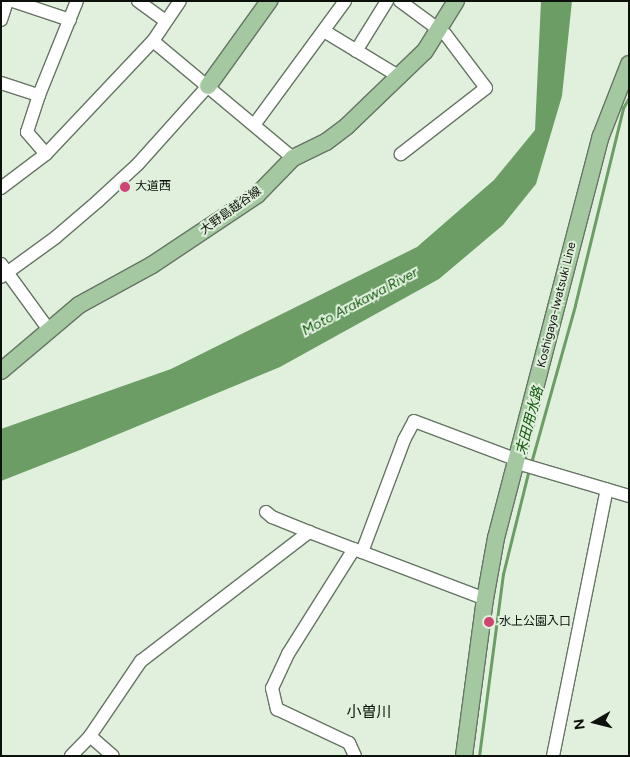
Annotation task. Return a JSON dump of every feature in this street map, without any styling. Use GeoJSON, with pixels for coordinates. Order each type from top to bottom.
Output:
{"type":"FeatureCollection","features":[{"type":"Feature","properties":{"kind":"main road"},"geometry":{"type":"LineString","coordinates":[[208,86],[269,1]]}},
{"type":"Feature","properties":{"kind":"main road","name":"大野島越谷線"},"geometry":{"type":"LineString","coordinates":[[1,372],[79,305],[152,265],[256,195],[293,158],[326,142],[400,77],[425,51],[440,30],[456,1]]}},
{"type":"Feature","properties":{"kind":"main road","name":"Koshigaya-Iwatsuki Line"},"geometry":{"type":"LineString","coordinates":[[464,756],[485,599],[496,538],[524,464],[601,136],[629,64]]}},
{"type":"Feature","properties":{"kind":"street"},"geometry":{"type":"LineString","coordinates":[[1,20],[7,1]]}},
{"type":"Feature","properties":{"kind":"street"},"geometry":{"type":"LineString","coordinates":[[13,1],[70,20]]}},
{"type":"Feature","properties":{"kind":"street"},"geometry":{"type":"LineString","coordinates":[[46,154],[28,132],[39,95],[77,1]]}},
{"type":"Feature","properties":{"kind":"street"},"geometry":{"type":"LineString","coordinates":[[138,1],[166,21]]}},
{"type":"Feature","properties":{"kind":"street"},"geometry":{"type":"LineString","coordinates":[[1,188],[46,154],[153,41],[180,1]]}},
{"type":"Feature","properties":{"kind":"street"},"geometry":{"type":"LineString","coordinates":[[254,125],[345,1]]}},
{"type":"Feature","properties":{"kind":"street"},"geometry":{"type":"LineString","coordinates":[[356,51],[388,1]]}},
{"type":"Feature","properties":{"kind":"street"},"geometry":{"type":"LineString","coordinates":[[400,1],[446,35],[486,88],[401,154]]}},
{"type":"Feature","properties":{"kind":"street"},"geometry":{"type":"LineString","coordinates":[[324,30],[400,77]]}},
{"type":"Feature","properties":{"kind":"street"},"geometry":{"type":"LineString","coordinates":[[153,41],[293,158]]}},
{"type":"Feature","properties":{"kind":"street"},"geometry":{"type":"LineString","coordinates":[[1,83],[39,95]]}},
{"type":"Feature","properties":{"kind":"street"},"geometry":{"type":"LineString","coordinates":[[49,330],[3,271],[98,202],[138,164],[208,86]]}},
{"type":"Feature","properties":{"kind":"street"},"geometry":{"type":"LineString","coordinates":[[355,756],[349,743],[277,709],[272,688],[288,654],[358,550],[404,440],[414,422],[524,464],[629,496]]}},
{"type":"Feature","properties":{"kind":"street"},"geometry":{"type":"LineString","coordinates":[[553,756],[607,489]]}},
{"type":"Feature","properties":{"kind":"street"},"geometry":{"type":"LineString","coordinates":[[266,512],[272,517],[309,532],[485,599]]}},
{"type":"Feature","properties":{"kind":"street"},"geometry":{"type":"LineString","coordinates":[[71,756],[90,736],[141,661],[309,532]]}},
{"type":"Feature","properties":{"kind":"street"},"geometry":{"type":"LineString","coordinates":[[90,736],[113,756]]}},
{"type":"Feature","properties":{"kind":"water","name":"Moto Arakawa River"},"geometry":{"type":"Polygon","coordinates":[[[541,1],[572,1],[562,96],[536,184],[503,225],[439,279],[280,367],[1,481],[1,429],[171,369],[417,247],[494,180],[535,130],[541,1]]]}},
{"type":"Feature","properties":{"kind":"waterway","name":"末田用水路"},"geometry":{"type":"LineString","coordinates":[[531,463],[575,305],[623,108],[629,97]]}},
{"type":"Feature","properties":{"kind":"waterway","name":"末田用水路"},"geometry":{"type":"LineString","coordinates":[[479,756],[503,574],[529,469]]}},
{"type":"Feature","properties":{"kind":"place","name":"大道西"},"geometry":{"type":"Point","coordinates":[125,187]}},
{"type":"Feature","properties":{"kind":"place","name":"水上公園入口"},"geometry":{"type":"Point","coordinates":[489,622]}},
{"type":"Feature","properties":{"kind":"district","name":"小曽川"},"geometry":{"type":"Point","coordinates":[369,713]}}]}
